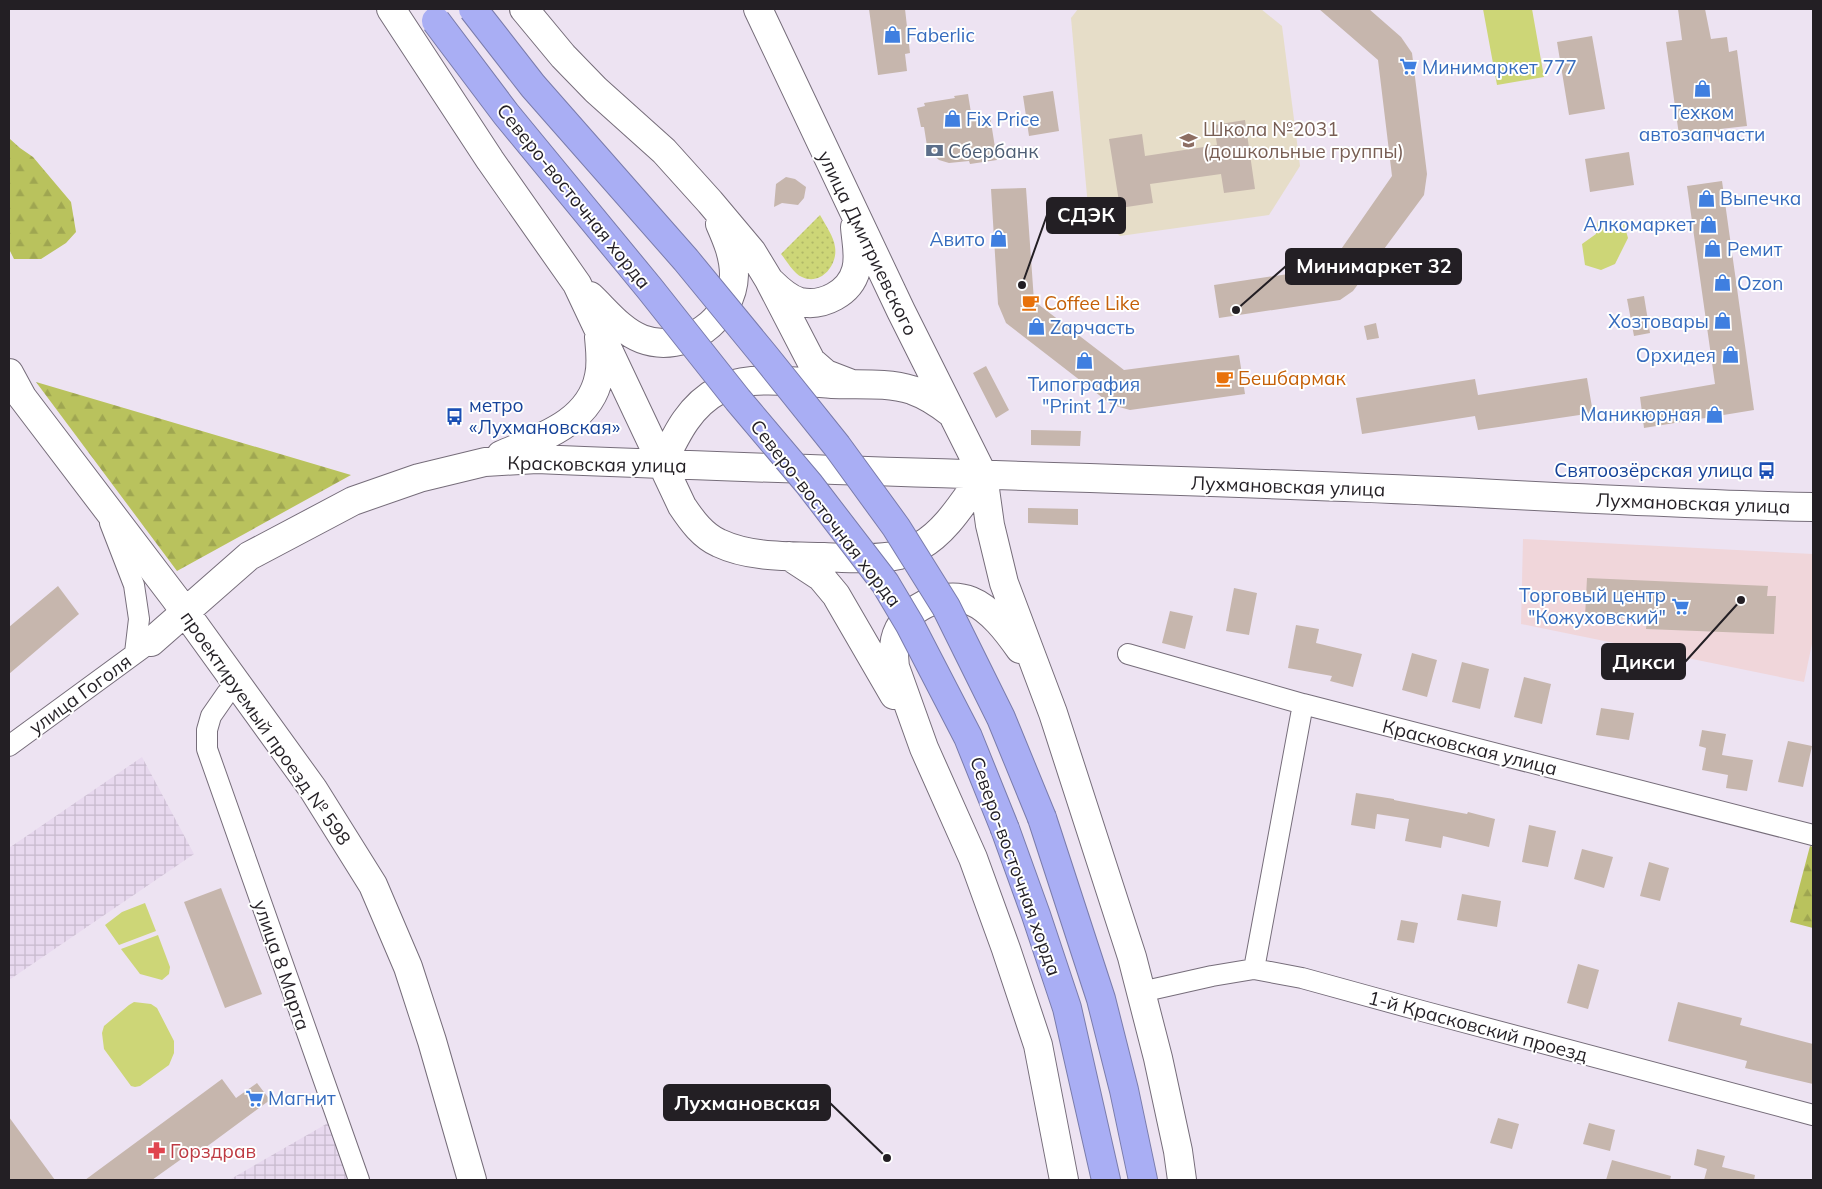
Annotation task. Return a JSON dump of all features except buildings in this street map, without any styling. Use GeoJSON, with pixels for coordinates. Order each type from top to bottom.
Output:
{"type":"FeatureCollection","features":[{"type":"Feature","properties":{"kind":"highway","name":"Северо-восточная хорда"},"geometry":{"type":"LineString","coordinates":[[473,9],[533,86],[686,260],[837,446],[896,527],[946,607],[1001,718],[1042,818],[1101,999],[1124,1090],[1143,1180]]}},
{"type":"Feature","properties":{"kind":"highway","name":"Северо-восточная хорда"},"geometry":{"type":"LineString","coordinates":[[432,15],[506,114],[808,484],[884,582],[910,624],[968,737],[1005,829],[1067,1008],[1106,1180]]}},
{"type":"Feature","properties":{"kind":"street"},"geometry":{"type":"LineString","coordinates":[[391,9],[490,160],[577,284],[682,506],[700,530],[717,543],[754,554],[875,558],[902,555],[922,545],[937,533],[956,512],[983,475]]}},
{"type":"Feature","properties":{"kind":"street"},"geometry":{"type":"LineString","coordinates":[[524,9],[563,56],[596,90],[664,151],[752,252],[769,280],[811,361],[826,374],[865,385],[896,376],[907,362],[909,355],[910,339],[901,311]]}},
{"type":"Feature","properties":{"kind":"street","name":"улица Дмитриевского"},"geometry":{"type":"LineString","coordinates":[[758,9],[901,311],[983,475],[996,555],[1012,608],[1040,680]]}},
{"type":"Feature","properties":{"kind":"street"},"geometry":{"type":"LineString","coordinates":[[577,284],[621,326],[644,340],[669,342],[682,340],[705,330],[722,312],[728,300],[734,277],[731,252],[710,202]]}},
{"type":"Feature","properties":{"kind":"street"},"geometry":{"type":"LineString","coordinates":[[769,280],[780,290],[799,302],[808,303],[829,300],[842,292],[852,279],[858,260],[852,208]]}},
{"type":"Feature","properties":{"kind":"street"},"geometry":{"type":"LineString","coordinates":[[485,462],[550,433],[573,420],[585,408],[592,396],[600,374],[599,330]]}},
{"type":"Feature","properties":{"kind":"street","name":"проектируемый проезд № 598"},"geometry":{"type":"LineString","coordinates":[[9,373],[15,394],[102,502],[186,613],[313,789],[373,885],[408,967],[446,1085],[472,1180]]}},
{"type":"Feature","properties":{"kind":"street"},"geometry":{"type":"LineString","coordinates":[[662,464],[681,426],[691,412],[707,397],[720,389],[751,381],[889,385],[912,390],[940,404],[951,413]]}},
{"type":"Feature","properties":{"kind":"street","name":"Красковская улица"},"geometry":{"type":"LineString","coordinates":[[144,647],[186,613],[249,556],[353,501],[419,478],[485,462],[537,459],[763,468]]}},
{"type":"Feature","properties":{"kind":"street","name":"Лухмановская улица"},"geometry":{"type":"LineString","coordinates":[[763,468],[1345,487],[1813,507]]}},
{"type":"Feature","properties":{"kind":"street"},"geometry":{"type":"LineString","coordinates":[[102,502],[134,585],[144,647]]}},
{"type":"Feature","properties":{"kind":"street"},"geometry":{"type":"LineString","coordinates":[[789,556],[821,577],[836,595],[924,748]]}},
{"type":"Feature","properties":{"kind":"street"},"geometry":{"type":"LineString","coordinates":[[1064,1180],[1038,1045],[973,858],[924,748],[895,667],[893,653],[895,638],[902,625],[920,606],[932,600],[957,598],[971,600],[982,607],[991,614],[1015,643],[1040,680],[1053,713],[1121,921],[1158,1058],[1178,1150],[1182,1180]]}},
{"type":"Feature","properties":{"kind":"street","name":"улица Гоголя"},"geometry":{"type":"LineString","coordinates":[[9,746],[144,647]]}},
{"type":"Feature","properties":{"kind":"street","name":"Красковская улица"},"geometry":{"type":"LineString","coordinates":[[1128,654],[1303,704],[1813,836]]}},
{"type":"Feature","properties":{"kind":"street","name":"улица 8 Марта"},"geometry":{"type":"LineString","coordinates":[[241,689],[227,693],[211,716],[207,730],[207,749],[358,1180]]}},
{"type":"Feature","properties":{"kind":"street"},"geometry":{"type":"LineString","coordinates":[[1254,969],[1303,704]]}},
{"type":"Feature","properties":{"kind":"street","name":"1-й Красковский проезд"},"geometry":{"type":"LineString","coordinates":[[1141,992],[1212,976],[1254,969],[1302,978],[1813,1115]]}},
{"type":"Feature","properties":{"kind":"shaded area","name":"Школа №2031 (дошкольные группы)"},"geometry":{"type":"Polygon","coordinates":[[[1078,9],[1261,9],[1282,26],[1300,166],[1269,215],[1120,236],[1088,207],[1071,18],[1078,9]]]}},
{"type":"Feature","properties":{"kind":"shaded area"},"geometry":{"type":"Polygon","coordinates":[[[1523,539],[1813,554],[1813,639],[1804,682],[1521,624],[1523,539]]]}},
{"type":"Feature","properties":{"kind":"shaded area"},"geometry":{"type":"Polygon","coordinates":[[[142,757],[194,854],[9,980],[9,848],[142,757]]]}},
{"type":"Feature","properties":{"kind":"shaded area"},"geometry":{"type":"Polygon","coordinates":[[[331,1121],[353,1180],[229,1180],[328,1123],[331,1121]]]}},
{"type":"Feature","properties":{"kind":"green space"},"geometry":{"type":"Polygon","coordinates":[[[1483,9],[1532,9],[1544,77],[1497,85],[1483,9]]]}},
{"type":"Feature","properties":{"kind":"green space"},"geometry":{"type":"Polygon","coordinates":[[[9,134],[10,139],[33,157],[71,202],[76,232],[66,243],[41,259],[14,259],[9,249],[9,134]]]}},
{"type":"Feature","properties":{"kind":"green space"},"geometry":{"type":"Polygon","coordinates":[[[820,215],[833,239],[835,247],[834,261],[822,276],[816,279],[809,279],[796,273],[781,254],[820,215]]]}},
{"type":"Feature","properties":{"kind":"green space"},"geometry":{"type":"Polygon","coordinates":[[[1598,220],[1624,224],[1628,238],[1615,264],[1601,270],[1585,265],[1582,244],[1596,234],[1598,220]]]}},
{"type":"Feature","properties":{"kind":"green space"},"geometry":{"type":"Polygon","coordinates":[[[36,382],[351,475],[177,571],[36,382]]]}},
{"type":"Feature","properties":{"kind":"green space"},"geometry":{"type":"Polygon","coordinates":[[[1810,846],[1813,847],[1813,928],[1790,922],[1810,846]]]}},
{"type":"Feature","properties":{"kind":"green space"},"geometry":{"type":"Polygon","coordinates":[[[145,903],[156,931],[119,945],[105,925],[122,912],[145,903]]]}},
{"type":"Feature","properties":{"kind":"green space"},"geometry":{"type":"Polygon","coordinates":[[[158,935],[170,967],[169,974],[162,980],[140,974],[121,949],[158,935]]]}},
{"type":"Feature","properties":{"kind":"green space"},"geometry":{"type":"Polygon","coordinates":[[[134,1002],[151,1004],[157,1008],[174,1041],[174,1053],[169,1065],[140,1086],[135,1087],[131,1086],[104,1049],[102,1033],[104,1026],[134,1002]]]}},
{"type":"Feature","properties":{"kind":"place","name":"Faberlic"},"geometry":{"type":"Point","coordinates":[892,35]}},
{"type":"Feature","properties":{"kind":"place","name":"Минимаркет 777"},"geometry":{"type":"Point","coordinates":[1408,67]}},
{"type":"Feature","properties":{"kind":"place","name":"Техком автозапчасти"},"geometry":{"type":"Point","coordinates":[1702,89]}},
{"type":"Feature","properties":{"kind":"place","name":"Fix Price"},"geometry":{"type":"Point","coordinates":[952,119]}},
{"type":"Feature","properties":{"kind":"place","name":"Школа №2031 (дошкольные группы)"},"geometry":{"type":"Point","coordinates":[1189,140]}},
{"type":"Feature","properties":{"kind":"place","name":"Сбербанк"},"geometry":{"type":"Point","coordinates":[934,151]}},
{"type":"Feature","properties":{"kind":"place","name":"Выпечка"},"geometry":{"type":"Point","coordinates":[1706,198]}},
{"type":"Feature","properties":{"kind":"place","name":"Алкомаркет"},"geometry":{"type":"Point","coordinates":[1709,224]}},
{"type":"Feature","properties":{"kind":"place","name":"Авито"},"geometry":{"type":"Point","coordinates":[999,239]}},
{"type":"Feature","properties":{"kind":"place","name":"Ремит"},"geometry":{"type":"Point","coordinates":[1713,249]}},
{"type":"Feature","properties":{"kind":"place","name":"Ozon"},"geometry":{"type":"Point","coordinates":[1723,283]}},
{"type":"Feature","properties":{"kind":"place","name":"СДЭК"},"geometry":{"type":"Point","coordinates":[1022,285]}},
{"type":"Feature","properties":{"kind":"place","name":"Coffee Like"},"geometry":{"type":"Point","coordinates":[1030,303]}},
{"type":"Feature","properties":{"kind":"place","name":"Минимаркет 32"},"geometry":{"type":"Point","coordinates":[1236,310]}},
{"type":"Feature","properties":{"kind":"place","name":"Хозтовары"},"geometry":{"type":"Point","coordinates":[1723,321]}},
{"type":"Feature","properties":{"kind":"place","name":"Zapчасть"},"geometry":{"type":"Point","coordinates":[1036,327]}},
{"type":"Feature","properties":{"kind":"place","name":"Орхидея"},"geometry":{"type":"Point","coordinates":[1730,355]}},
{"type":"Feature","properties":{"kind":"place","name":"Типография \"Print 17\""},"geometry":{"type":"Point","coordinates":[1084,361]}},
{"type":"Feature","properties":{"kind":"place","name":"Бешбармак"},"geometry":{"type":"Point","coordinates":[1224,378]}},
{"type":"Feature","properties":{"kind":"place","name":"Маникюрная"},"geometry":{"type":"Point","coordinates":[1715,414]}},
{"type":"Feature","properties":{"kind":"place","name":"метро «Лухмановская»"},"geometry":{"type":"Point","coordinates":[455,416]}},
{"type":"Feature","properties":{"kind":"place","name":"Святоозёрская улица"},"geometry":{"type":"Point","coordinates":[1767,470]}},
{"type":"Feature","properties":{"kind":"place","name":"Дикси"},"geometry":{"type":"Point","coordinates":[1741,600]}},
{"type":"Feature","properties":{"kind":"place","name":"Торговый центр \"Кожуховский\""},"geometry":{"type":"Point","coordinates":[1680,606]}},
{"type":"Feature","properties":{"kind":"place","name":"Магнит"},"geometry":{"type":"Point","coordinates":[254,1098]}},
{"type":"Feature","properties":{"kind":"place","name":"Горздрав"},"geometry":{"type":"Point","coordinates":[156,1151]}},
{"type":"Feature","properties":{"kind":"place","name":"Лухмановская"},"geometry":{"type":"Point","coordinates":[887,1158]}}]}
